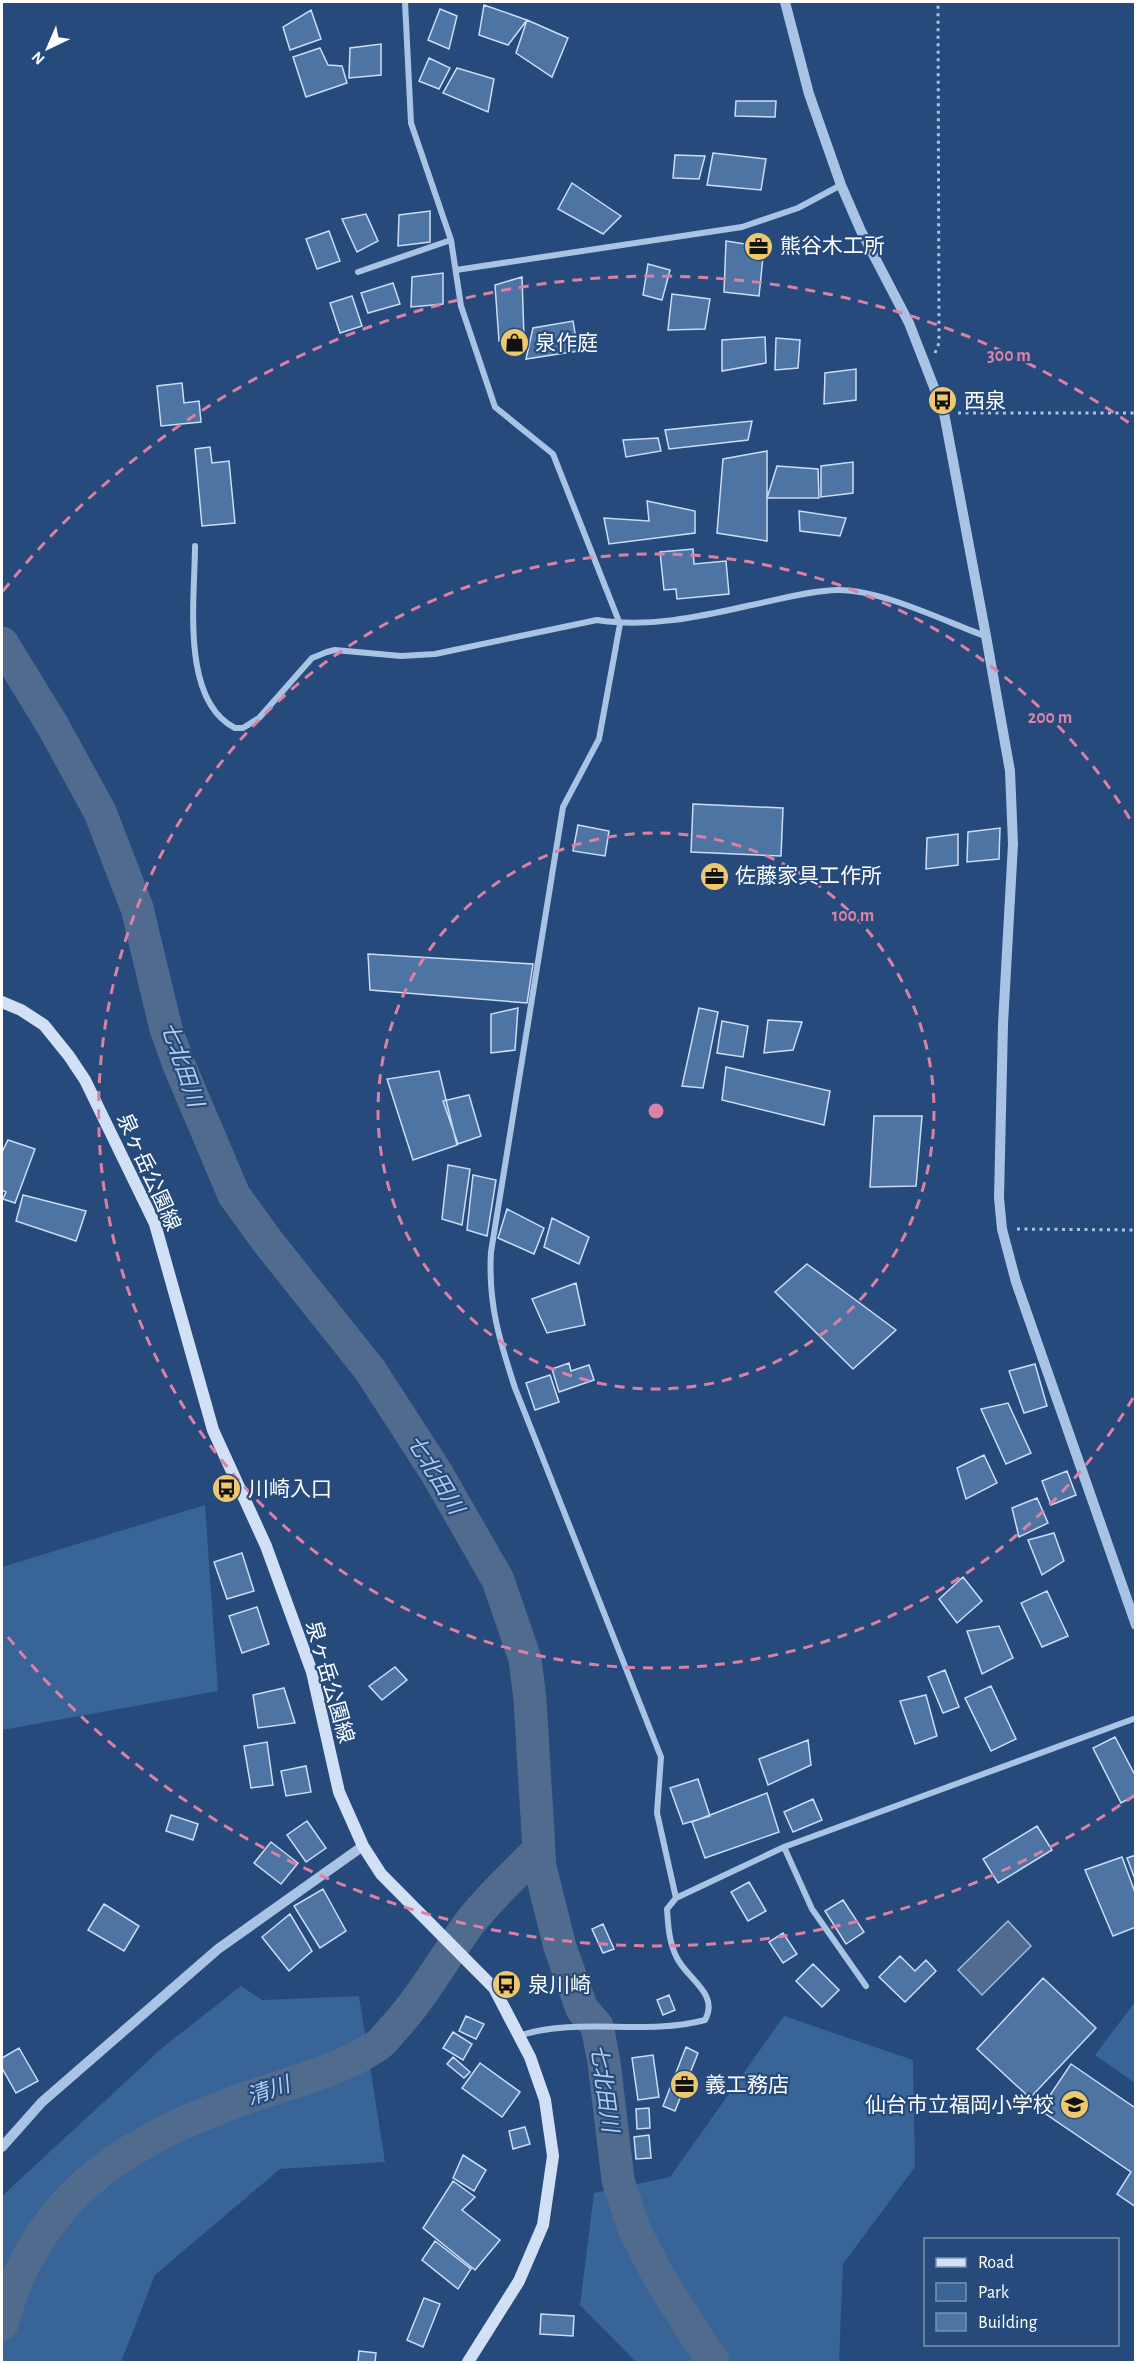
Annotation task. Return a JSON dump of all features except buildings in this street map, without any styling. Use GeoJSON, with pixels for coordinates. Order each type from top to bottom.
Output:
{"type":"FeatureCollection","features":[{"type":"Feature","properties":{"kind":"main road","name":"泉ヶ岳公園線"},"geometry":{"type":"LineString","coordinates":[[2,1002],[21,1010],[44,1025],[69,1056],[85,1080],[155,1224],[213,1430],[266,1546],[312,1672],[339,1792],[363,1846],[381,1874],[417,1912],[481,1972],[504,2004],[521,2035],[545,2100],[554,2156],[543,2225],[519,2281],[468,2362]]}},
{"type":"Feature","properties":{"kind":"street"},"geometry":{"type":"LineString","coordinates":[[405,2],[411,123],[451,240],[461,306],[495,407],[553,454],[620,624],[599,739],[563,807],[493,1240],[489,1285],[500,1341],[515,1388],[661,1757],[657,1813],[676,1898]]}},
{"type":"Feature","properties":{"kind":"street"},"geometry":{"type":"LineString","coordinates":[[785,2],[809,94],[841,185],[861,231],[909,323],[929,369],[944,413],[1010,771],[1013,844],[1003,1024],[999,1198],[1002,1229],[1016,1282],[1136,1625]]}},
{"type":"Feature","properties":{"kind":"street"},"geometry":{"type":"LineString","coordinates":[[456,270],[742,227],[798,208],[841,185]]}},
{"type":"Feature","properties":{"kind":"street"},"geometry":{"type":"LineString","coordinates":[[358,272],[451,240]]}},
{"type":"Feature","properties":{"kind":"street"},"geometry":{"type":"LineString","coordinates":[[195,546],[194,626],[197,664],[210,707],[235,728],[243,728],[259,718],[312,658],[335,650],[401,656],[435,654],[597,620],[620,624],[665,621],[793,596],[838,590],[883,598],[986,636]]}},
{"type":"Feature","properties":{"kind":"street"},"geometry":{"type":"LineString","coordinates":[[521,2035],[543,2028],[689,2025],[705,2020],[710,2012],[709,1998],[675,1956],[667,1909],[676,1898],[784,1847],[1136,1718]]}},
{"type":"Feature","properties":{"kind":"street"},"geometry":{"type":"LineString","coordinates":[[2,2147],[42,2102],[218,1949],[363,1846]]}},
{"type":"Feature","properties":{"kind":"street"},"geometry":{"type":"LineString","coordinates":[[784,1847],[812,1909],[866,1986]]}},
{"type":"Feature","properties":{"kind":"path"},"geometry":{"type":"LineString","coordinates":[[929,369],[939,343],[938,2]]}},
{"type":"Feature","properties":{"kind":"path"},"geometry":{"type":"LineString","coordinates":[[944,413],[1136,413]]}},
{"type":"Feature","properties":{"kind":"path"},"geometry":{"type":"LineString","coordinates":[[1002,1229],[1136,1230]]}},
{"type":"Feature","properties":{"kind":"green space"},"geometry":{"type":"Polygon","coordinates":[[[205,1505],[218,1691],[2,1730],[2,1567],[205,1505]]]}},
{"type":"Feature","properties":{"kind":"green space"},"geometry":{"type":"Polygon","coordinates":[[[241,1986],[262,2000],[359,1996],[385,2162],[280,2169],[155,2275],[121,2362],[2,2362],[2,2196],[162,2048],[241,1986]]]}},
{"type":"Feature","properties":{"kind":"green space"},"geometry":{"type":"Polygon","coordinates":[[[1135,2002],[1135,2083],[1095,2055],[1135,2002]]]}},
{"type":"Feature","properties":{"kind":"green space"},"geometry":{"type":"Polygon","coordinates":[[[784,2016],[913,2060],[915,2167],[843,2264],[839,2362],[636,2362],[580,2305],[594,2193],[670,2177],[784,2016]]]}},
{"type":"Feature","properties":{"kind":"shaded area"},"geometry":{"type":"Polygon","coordinates":[[[1008,1921],[1031,1946],[982,1995],[958,1970],[1008,1921]]]}},
{"type":"Feature","properties":{"kind":"waterway","name":"七北田川"},"geometry":{"type":"LineString","coordinates":[[2,643],[53,726],[100,812],[137,908],[166,1029],[234,1195],[268,1242],[370,1370],[436,1472],[498,1580],[525,1659],[530,1700],[540,1867],[560,1947],[582,2009],[597,2026],[604,2062],[618,2180],[634,2229],[661,2281],[713,2362]]}},
{"type":"Feature","properties":{"kind":"waterway","name":"清川"},"geometry":{"type":"LineString","coordinates":[[2,2324],[17,2281],[36,2243],[59,2211],[87,2183],[118,2159],[153,2138],[232,2103],[341,2065],[378,2045],[433,1978],[476,1915],[539,1849]]}},
{"type":"Feature","properties":{"kind":"place","name":"熊谷木工所"},"geometry":{"type":"Point","coordinates":[759,246]}},
{"type":"Feature","properties":{"kind":"place","name":"泉作庭"},"geometry":{"type":"Point","coordinates":[514,343]}},
{"type":"Feature","properties":{"kind":"place","name":"西泉"},"geometry":{"type":"Point","coordinates":[943,401]}},
{"type":"Feature","properties":{"kind":"place","name":"佐藤家具工作所"},"geometry":{"type":"Point","coordinates":[714,876]}},
{"type":"Feature","properties":{"kind":"place","name":"川崎入口"},"geometry":{"type":"Point","coordinates":[227,1489]}},
{"type":"Feature","properties":{"kind":"place","name":"泉川崎"},"geometry":{"type":"Point","coordinates":[507,1985]}},
{"type":"Feature","properties":{"kind":"place","name":"義工務店"},"geometry":{"type":"Point","coordinates":[684,2085]}},
{"type":"Feature","properties":{"kind":"place","name":"仙台市立福岡小学校"},"geometry":{"type":"Point","coordinates":[1075,2105]}}]}
